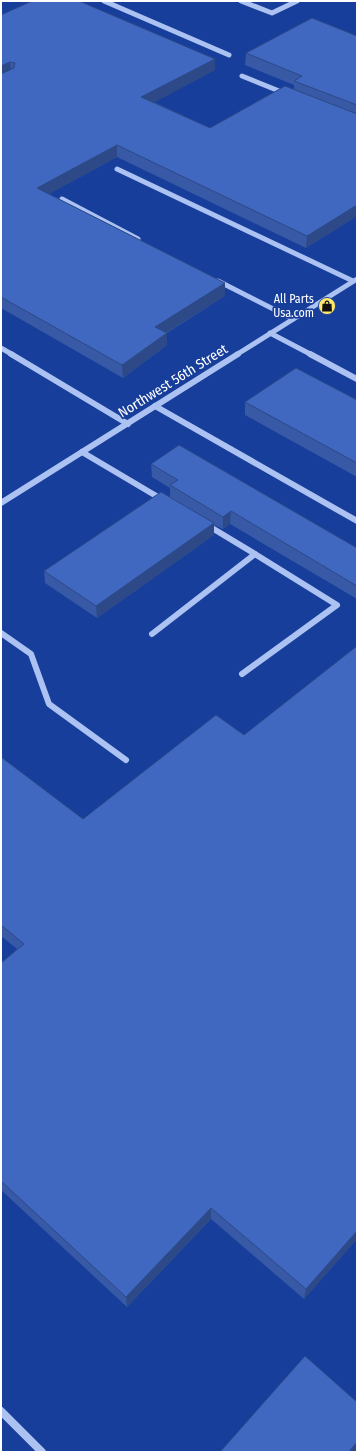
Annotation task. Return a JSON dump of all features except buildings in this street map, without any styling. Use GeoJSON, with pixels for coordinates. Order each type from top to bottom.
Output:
{"type":"FeatureCollection","features":[{"type":"Feature","properties":{"kind":"street"},"geometry":{"type":"LineString","coordinates":[[104,1],[229,55]]}},
{"type":"Feature","properties":{"kind":"street"},"geometry":{"type":"LineString","coordinates":[[241,1],[272,13],[297,1]]}},
{"type":"Feature","properties":{"kind":"street"},"geometry":{"type":"LineString","coordinates":[[242,76],[292,96]]}},
{"type":"Feature","properties":{"kind":"street"},"geometry":{"type":"LineString","coordinates":[[117,169],[355,280]]}},
{"type":"Feature","properties":{"kind":"street"},"geometry":{"type":"LineString","coordinates":[[62,200],[146,243]]}},
{"type":"Feature","properties":{"kind":"street"},"geometry":{"type":"LineString","coordinates":[[216,279],[292,319]]}},
{"type":"Feature","properties":{"kind":"street","name":"Northwest 56th Street"},"geometry":{"type":"LineString","coordinates":[[1,503],[355,280]]}},
{"type":"Feature","properties":{"kind":"street"},"geometry":{"type":"LineString","coordinates":[[270,333],[357,379]]}},
{"type":"Feature","properties":{"kind":"street"},"geometry":{"type":"LineString","coordinates":[[1,348],[128,424]]}},
{"type":"Feature","properties":{"kind":"street"},"geometry":{"type":"LineString","coordinates":[[155,406],[357,521]]}},
{"type":"Feature","properties":{"kind":"street"},"geometry":{"type":"LineString","coordinates":[[82,452],[169,503]]}},
{"type":"Feature","properties":{"kind":"street"},"geometry":{"type":"LineString","coordinates":[[202,522],[337,605],[242,674]]}},
{"type":"Feature","properties":{"kind":"street"},"geometry":{"type":"LineString","coordinates":[[152,634],[255,554]]}},
{"type":"Feature","properties":{"kind":"street"},"geometry":{"type":"LineString","coordinates":[[1,633],[31,654],[49,704],[126,760]]}},
{"type":"Feature","properties":{"kind":"street"},"geometry":{"type":"LineString","coordinates":[[1,1411],[42,1452]]}},
{"type":"Feature","properties":{"kind":"place","name":"All Parts Usa.com"},"geometry":{"type":"Point","coordinates":[327,306]}}]}
